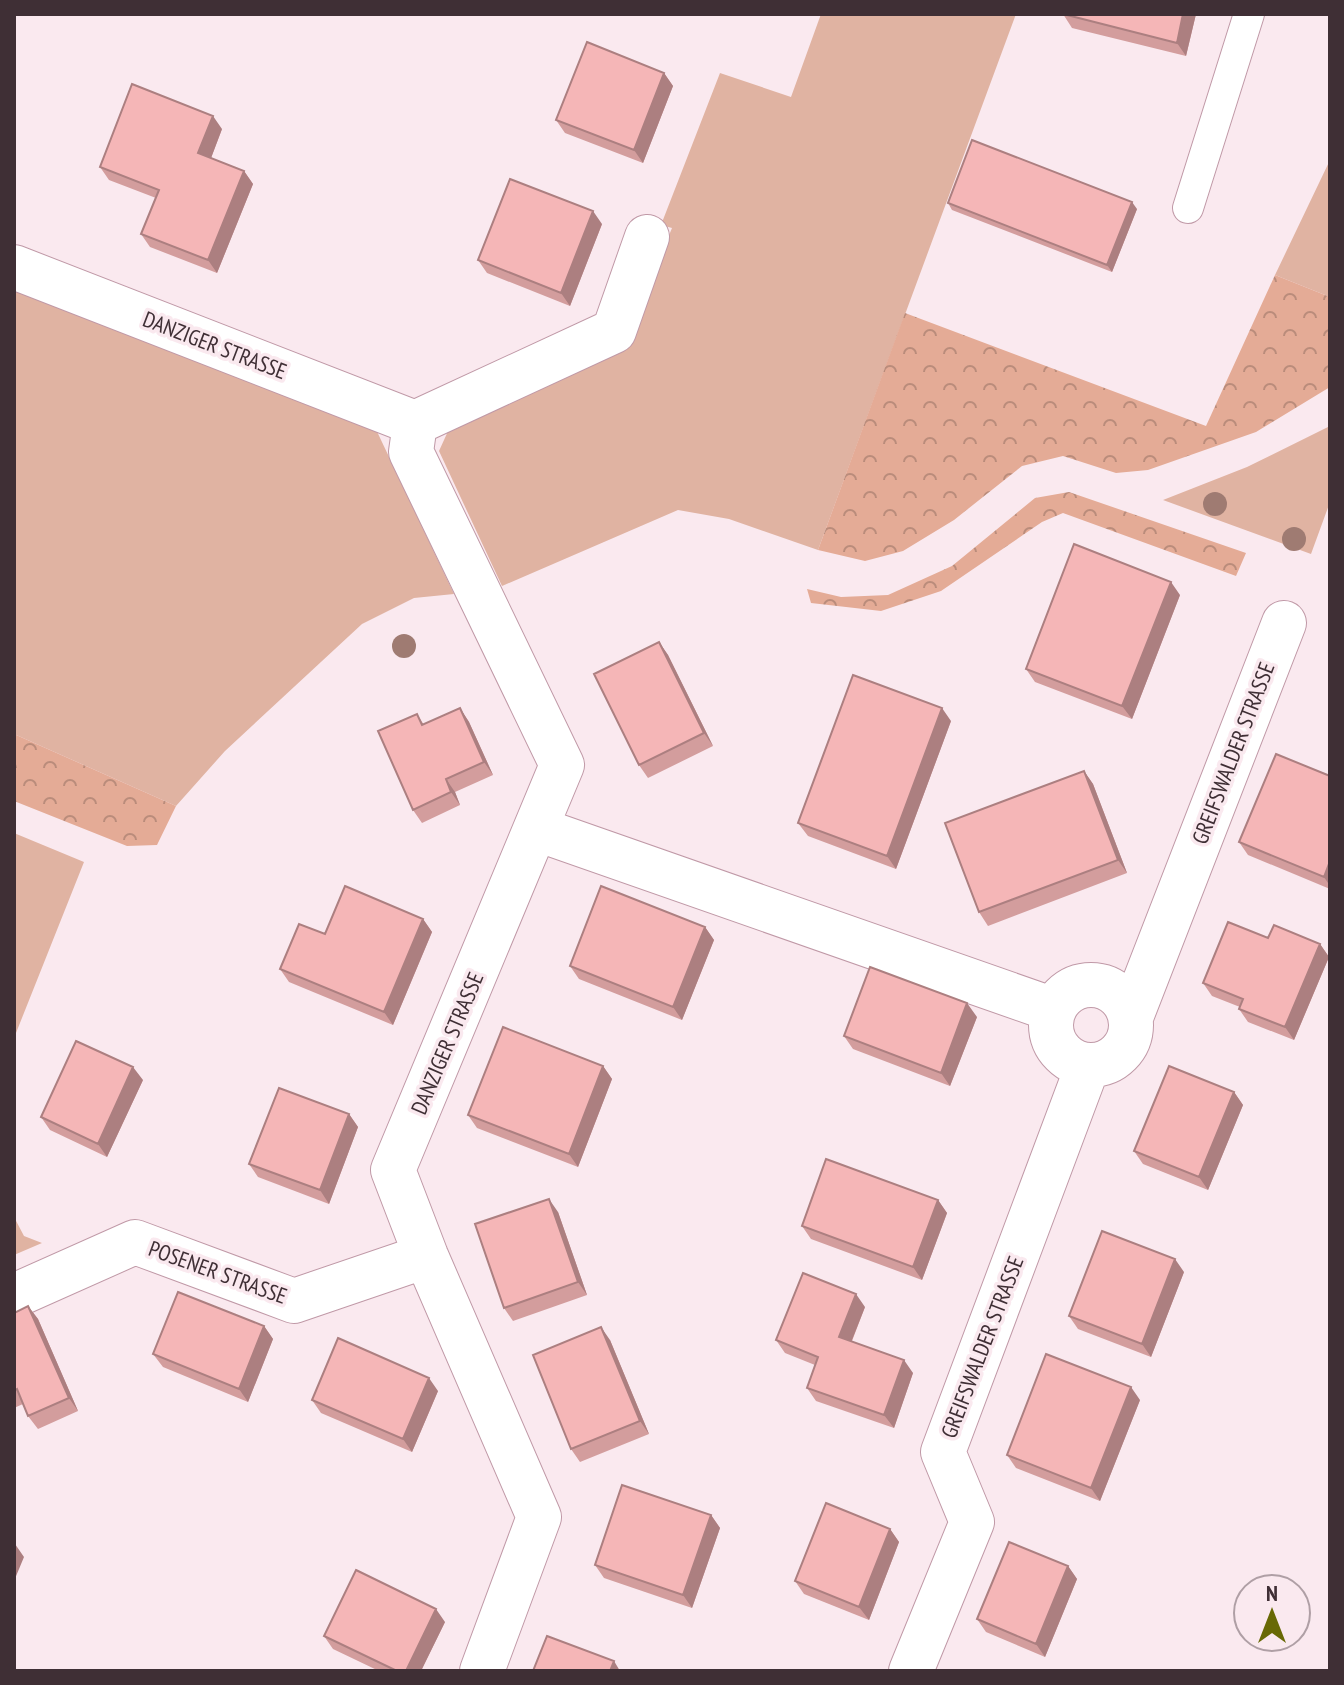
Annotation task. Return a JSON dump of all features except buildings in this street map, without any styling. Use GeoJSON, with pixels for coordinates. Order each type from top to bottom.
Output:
{"type":"FeatureCollection","features":[{"type":"Feature","properties":{"kind":"street"},"geometry":{"type":"LineString","coordinates":[[415,423],[614,331],[647,237]]}},
{"type":"Feature","properties":{"kind":"street","name":"DANZIGER STRASSE"},"geometry":{"type":"LineString","coordinates":[[14,267],[415,423],[411,452],[562,765],[393,1170],[426,1256],[539,1517],[482,1671]]}},
{"type":"Feature","properties":{"kind":"street","name":"GREIFSWALDER STRASSE"},"geometry":{"type":"LineString","coordinates":[[911,1671],[972,1522],[943,1452],[1088,1065],[1114,1059],[1130,1038],[1131,1017],[1284,623]]}},
{"type":"Feature","properties":{"kind":"street"},"geometry":{"type":"LineString","coordinates":[[537,829],[1054,1010]]}},
{"type":"Feature","properties":{"kind":"street"},"geometry":{"type":"LineString","coordinates":[[1088,1065],[1062,1052],[1054,1039],[1051,1024],[1054,1010],[1067,994],[1086,985],[1106,988],[1122,1000],[1131,1017]]}},
{"type":"Feature","properties":{"kind":"street","name":"POSENER STRASSE"},"geometry":{"type":"LineString","coordinates":[[14,1296],[135,1242],[294,1301],[426,1256]]}},
{"type":"Feature","properties":{"kind":"lane"},"geometry":{"type":"LineString","coordinates":[[1188,208],[1249,14]]}},
{"type":"Feature","properties":{"kind":"shaded area"},"geometry":{"type":"Polygon","coordinates":[[[821,14],[1016,14],[818,550],[729,519],[678,510],[502,586],[439,451],[449,429],[624,346],[672,228],[661,225],[720,73],[791,97],[821,14]]]}},
{"type":"Feature","properties":{"kind":"shaded area"},"geometry":{"type":"Polygon","coordinates":[[[1330,160],[1330,297],[1275,275],[1330,160]]]}},
{"type":"Feature","properties":{"kind":"shaded area"},"geometry":{"type":"Polygon","coordinates":[[[14,290],[372,421],[454,594],[414,598],[362,624],[225,751],[176,806],[14,734],[14,290]]]}},
{"type":"Feature","properties":{"kind":"shaded area"},"geometry":{"type":"Polygon","coordinates":[[[1330,426],[1330,502],[1311,554],[1163,500],[1247,467],[1330,426]]]}},
{"type":"Feature","properties":{"kind":"shaded area"},"geometry":{"type":"Polygon","coordinates":[[[14,833],[84,862],[14,1038],[14,833]]]}},
{"type":"Feature","properties":{"kind":"shaded area"},"geometry":{"type":"Polygon","coordinates":[[[14,1217],[24,1236],[42,1243],[14,1255],[14,1217]]]}},
{"type":"Feature","properties":{"kind":"green space"},"geometry":{"type":"Polygon","coordinates":[[[1275,275],[1330,297],[1330,387],[1256,432],[1148,470],[1116,473],[1063,456],[1022,466],[954,520],[903,551],[865,561],[818,550],[905,313],[1206,426],[1275,275]]]}},
{"type":"Feature","properties":{"kind":"green space"},"geometry":{"type":"Polygon","coordinates":[[[1069,492],[1246,553],[1236,576],[1063,513],[1042,522],[941,591],[881,611],[811,603],[807,589],[841,597],[888,595],[952,566],[1035,498],[1069,492]]]}},
{"type":"Feature","properties":{"kind":"green space"},"geometry":{"type":"Polygon","coordinates":[[[14,734],[176,806],[157,845],[127,846],[14,801],[14,734]]]}}]}
